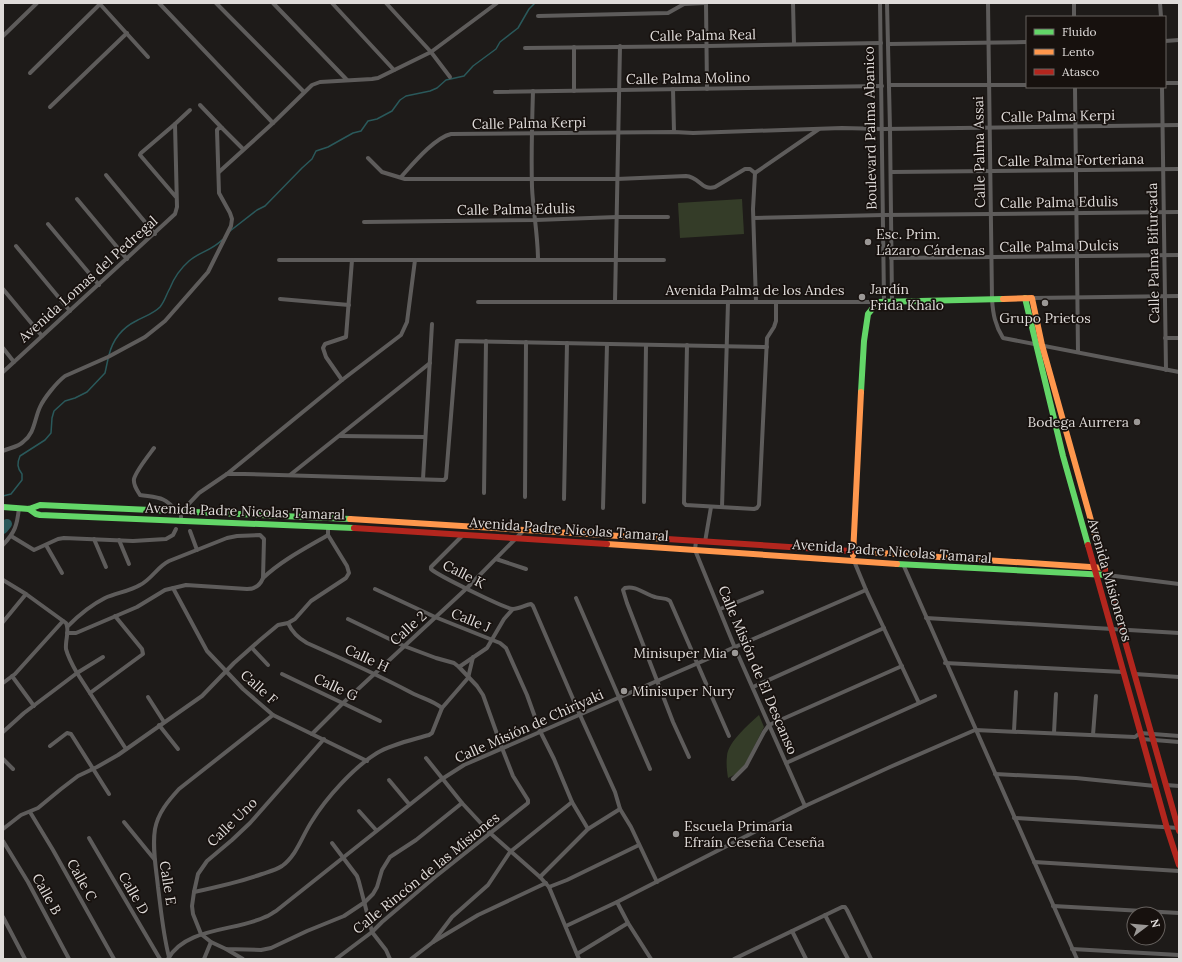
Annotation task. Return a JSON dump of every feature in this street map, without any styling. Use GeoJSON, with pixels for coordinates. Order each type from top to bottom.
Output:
{"type":"FeatureCollection","features":[{"type":"Feature","properties":{"kind":"street"},"geometry":{"type":"LineString","coordinates":[[3,36],[37,3]]}},
{"type":"Feature","properties":{"kind":"street"},"geometry":{"type":"LineString","coordinates":[[30,73],[100,3],[148,57]]}},
{"type":"Feature","properties":{"kind":"street"},"geometry":{"type":"LineString","coordinates":[[159,3],[273,123]]}},
{"type":"Feature","properties":{"kind":"street"},"geometry":{"type":"LineString","coordinates":[[216,3],[304,92]]}},
{"type":"Feature","properties":{"kind":"street"},"geometry":{"type":"LineString","coordinates":[[273,3],[347,80]]}},
{"type":"Feature","properties":{"kind":"street"},"geometry":{"type":"LineString","coordinates":[[332,3],[394,70]]}},
{"type":"Feature","properties":{"kind":"street"},"geometry":{"type":"LineString","coordinates":[[386,3],[431,52],[450,77]]}},
{"type":"Feature","properties":{"kind":"street"},"geometry":{"type":"LineString","coordinates":[[219,172],[273,123],[304,92],[316,83],[372,79],[394,70],[431,52],[497,3]]}},
{"type":"Feature","properties":{"kind":"street"},"geometry":{"type":"LineString","coordinates":[[538,16],[668,13],[684,4],[706,3],[708,88]]}},
{"type":"Feature","properties":{"kind":"street"},"geometry":{"type":"LineString","coordinates":[[793,3],[794,44]]}},
{"type":"Feature","properties":{"kind":"street","name":"Boulevard Palma Abanico"},"geometry":{"type":"LineString","coordinates":[[880,3],[884,215],[881,302]]}},
{"type":"Feature","properties":{"kind":"street","name":"Boulevard Palma Abanico"},"geometry":{"type":"LineString","coordinates":[[887,3],[890,86],[892,301]]}},
{"type":"Feature","properties":{"kind":"street","name":"Calle Palma Assai"},"geometry":{"type":"LineString","coordinates":[[988,3],[992,299],[996,328],[1003,338],[1179,372]]}},
{"type":"Feature","properties":{"kind":"street"},"geometry":{"type":"LineString","coordinates":[[1074,3],[1074,16]]}},
{"type":"Feature","properties":{"kind":"street"},"geometry":{"type":"LineString","coordinates":[[1160,3],[1161,16]]}},
{"type":"Feature","properties":{"kind":"street"},"geometry":{"type":"LineString","coordinates":[[50,107],[127,33]]}},
{"type":"Feature","properties":{"kind":"street"},"geometry":{"type":"LineString","coordinates":[[1166,41],[1179,40]]}},
{"type":"Feature","properties":{"kind":"street"},"geometry":{"type":"LineString","coordinates":[[889,44],[1026,42]]}},
{"type":"Feature","properties":{"kind":"street","name":"Calle Palma Real"},"geometry":{"type":"LineString","coordinates":[[525,48],[881,43]]}},
{"type":"Feature","properties":{"kind":"street"},"geometry":{"type":"LineString","coordinates":[[615,302],[620,46]]}},
{"type":"Feature","properties":{"kind":"street"},"geometry":{"type":"LineString","coordinates":[[574,47],[574,90]]}},
{"type":"Feature","properties":{"kind":"street"},"geometry":{"type":"LineString","coordinates":[[1166,83],[1179,83]]}},
{"type":"Feature","properties":{"kind":"street"},"geometry":{"type":"LineString","coordinates":[[890,86],[1026,85]]}},
{"type":"Feature","properties":{"kind":"street","name":"Calle Palma Molino"},"geometry":{"type":"LineString","coordinates":[[495,92],[882,86]]}},
{"type":"Feature","properties":{"kind":"street"},"geometry":{"type":"LineString","coordinates":[[1075,88],[1078,352]]}},
{"type":"Feature","properties":{"kind":"street","name":"Calle Palma Bifurcada"},"geometry":{"type":"LineString","coordinates":[[1162,88],[1166,370]]}},
{"type":"Feature","properties":{"kind":"street"},"geometry":{"type":"LineString","coordinates":[[673,89],[674,132]]}},
{"type":"Feature","properties":{"kind":"street"},"geometry":{"type":"LineString","coordinates":[[533,91],[532,179],[538,260]]}},
{"type":"Feature","properties":{"kind":"street"},"geometry":{"type":"LineString","coordinates":[[200,106],[244,148]]}},
{"type":"Feature","properties":{"kind":"street"},"geometry":{"type":"LineString","coordinates":[[176,197],[140,155],[190,110]]}},
{"type":"Feature","properties":{"kind":"street","name":"Avenida Lomas del Pedregal"},"geometry":{"type":"LineString","coordinates":[[3,372],[127,260],[175,214],[177,207],[175,124]]}},
{"type":"Feature","properties":{"kind":"street","name":"Calle Palma Kerpi"},"geometry":{"type":"LineString","coordinates":[[401,177],[422,155],[446,135],[451,134],[693,133],[820,129],[1179,125]]}},
{"type":"Feature","properties":{"kind":"street"},"geometry":{"type":"LineString","coordinates":[[3,451],[22,444],[29,436],[35,427],[40,406],[59,380],[107,358],[145,336],[165,321],[208,272],[231,226],[232,219],[230,212],[219,193],[217,130],[222,128]]}},
{"type":"Feature","properties":{"kind":"street"},"geometry":{"type":"LineString","coordinates":[[755,173],[820,129]]}},
{"type":"Feature","properties":{"kind":"street"},"geometry":{"type":"LineString","coordinates":[[368,158],[382,172],[405,179],[617,179],[691,177],[697,179],[706,188],[710,188],[715,187],[745,169],[755,173]]}},
{"type":"Feature","properties":{"kind":"street","name":"Calle Palma Forteriana"},"geometry":{"type":"LineString","coordinates":[[891,172],[1179,169]]}},
{"type":"Feature","properties":{"kind":"street"},"geometry":{"type":"LineString","coordinates":[[755,173],[754,218],[756,302]]}},
{"type":"Feature","properties":{"kind":"street"},"geometry":{"type":"LineString","coordinates":[[106,175],[155,234]]}},
{"type":"Feature","properties":{"kind":"street"},"geometry":{"type":"LineString","coordinates":[[77,199],[127,260]]}},
{"type":"Feature","properties":{"kind":"street","name":"Calle Palma Edulis"},"geometry":{"type":"LineString","coordinates":[[884,215],[1179,212]]}},
{"type":"Feature","properties":{"kind":"street"},"geometry":{"type":"LineString","coordinates":[[754,218],[884,215]]}},
{"type":"Feature","properties":{"kind":"street","name":"Calle Palma Edulis"},"geometry":{"type":"LineString","coordinates":[[364,222],[668,217]]}},
{"type":"Feature","properties":{"kind":"street"},"geometry":{"type":"LineString","coordinates":[[48,224],[99,285]]}},
{"type":"Feature","properties":{"kind":"street"},"geometry":{"type":"LineString","coordinates":[[16,246],[70,311]]}},
{"type":"Feature","properties":{"kind":"street","name":"Calle Palma Dulcis"},"geometry":{"type":"LineString","coordinates":[[891,258],[1179,255]]}},
{"type":"Feature","properties":{"kind":"street"},"geometry":{"type":"LineString","coordinates":[[280,260],[664,260]]}},
{"type":"Feature","properties":{"kind":"street"},"geometry":{"type":"LineString","coordinates":[[342,380],[326,357],[323,348],[325,344],[346,337],[352,260]]}},
{"type":"Feature","properties":{"kind":"street"},"geometry":{"type":"LineString","coordinates":[[179,512],[199,493],[227,474],[342,380],[401,335],[407,322],[415,260]]}},
{"type":"Feature","properties":{"kind":"street"},"geometry":{"type":"LineString","coordinates":[[3,289],[42,336]]}},
{"type":"Feature","properties":{"kind":"street"},"geometry":{"type":"LineString","coordinates":[[1029,298],[1179,296]]}},
{"type":"Feature","properties":{"kind":"street","name":"Avenida Palma de los Andes"},"geometry":{"type":"LineString","coordinates":[[478,302],[881,302],[1029,298]]}},
{"type":"Feature","properties":{"kind":"street","name":"Avenida Misioneros"},"geometry":{"type":"LineString","coordinates":[[1029,298],[1034,344],[1056,430],[1124,672],[1139,736],[1179,865]]}},
{"type":"Feature","properties":{"kind":"street","name":"Avenida Misioneros"},"geometry":{"type":"LineString","coordinates":[[1029,298],[1165,786],[1179,829]]}},
{"type":"Feature","properties":{"kind":"street"},"geometry":{"type":"LineString","coordinates":[[280,299],[349,305]]}},
{"type":"Feature","properties":{"kind":"street"},"geometry":{"type":"LineString","coordinates":[[722,508],[728,302]]}},
{"type":"Feature","properties":{"kind":"street"},"geometry":{"type":"LineString","coordinates":[[687,346],[683,501],[686,505],[754,510],[759,504],[767,338],[776,321],[776,302]]}},
{"type":"Feature","properties":{"kind":"street"},"geometry":{"type":"LineString","coordinates":[[881,302],[868,314],[864,341],[852,552],[854,561],[866,590],[919,703]]}},
{"type":"Feature","properties":{"kind":"street"},"geometry":{"type":"LineString","coordinates":[[423,479],[432,324]]}},
{"type":"Feature","properties":{"kind":"street"},"geometry":{"type":"LineString","coordinates":[[1165,338],[1179,338]]}},
{"type":"Feature","properties":{"kind":"street"},"geometry":{"type":"LineString","coordinates":[[227,474],[444,480],[446,478],[457,341],[767,347]]}},
{"type":"Feature","properties":{"kind":"street"},"geometry":{"type":"LineString","coordinates":[[484,493],[486,341]]}},
{"type":"Feature","properties":{"kind":"street"},"geometry":{"type":"LineString","coordinates":[[525,497],[526,342]]}},
{"type":"Feature","properties":{"kind":"street"},"geometry":{"type":"LineString","coordinates":[[564,499],[567,343]]}},
{"type":"Feature","properties":{"kind":"street"},"geometry":{"type":"LineString","coordinates":[[602,508],[607,344]]}},
{"type":"Feature","properties":{"kind":"street"},"geometry":{"type":"LineString","coordinates":[[644,502],[646,345]]}},
{"type":"Feature","properties":{"kind":"street"},"geometry":{"type":"LineString","coordinates":[[3,348],[14,362]]}},
{"type":"Feature","properties":{"kind":"street"},"geometry":{"type":"LineString","coordinates":[[290,475],[430,362]]}},
{"type":"Feature","properties":{"kind":"street"},"geometry":{"type":"LineString","coordinates":[[339,436],[425,437]]}},
{"type":"Feature","properties":{"kind":"street"},"geometry":{"type":"LineString","coordinates":[[154,448],[143,462],[134,480],[136,488],[140,495],[162,498],[167,501],[179,512],[181,520]]}},
{"type":"Feature","properties":{"kind":"street","name":"Avenida Padre Nicolas Tamaral"},"geometry":{"type":"LineString","coordinates":[[3,507],[29,509],[40,505],[394,521],[1105,568]]}},
{"type":"Feature","properties":{"kind":"street"},"geometry":{"type":"LineString","coordinates":[[705,542],[711,507]]}},
{"type":"Feature","properties":{"kind":"street"},"geometry":{"type":"LineString","coordinates":[[3,545],[12,536],[16,528],[19,508]]}},
{"type":"Feature","properties":{"kind":"street","name":"Avenida Padre Nicolas Tamaral"},"geometry":{"type":"LineString","coordinates":[[29,509],[40,515],[181,520],[464,534],[854,561],[1107,575]]}},
{"type":"Feature","properties":{"kind":"street"},"geometry":{"type":"LineString","coordinates":[[3,829],[21,815],[38,808],[72,780],[110,760],[202,696],[252,648],[278,626],[288,623],[295,618],[311,601],[346,578],[349,573],[347,566],[328,535],[328,527]]}},
{"type":"Feature","properties":{"kind":"street"},"geometry":{"type":"LineString","coordinates":[[12,536],[34,550],[64,538],[133,541],[166,539],[173,535],[176,529]]}},
{"type":"Feature","properties":{"kind":"street","name":"Calle 2"},"geometry":{"type":"LineString","coordinates":[[312,734],[466,588],[525,529]]}},
{"type":"Feature","properties":{"kind":"street"},"geometry":{"type":"LineString","coordinates":[[190,531],[197,550]]}},
{"type":"Feature","properties":{"kind":"street","name":"Calle K"},"geometry":{"type":"LineString","coordinates":[[464,534],[431,567],[433,571],[513,609]]}},
{"type":"Feature","properties":{"kind":"street"},"geometry":{"type":"LineString","coordinates":[[126,749],[70,660],[66,649],[68,626],[92,605],[105,598],[141,585],[151,577],[161,565],[237,536],[260,535],[264,539],[263,578]]}},
{"type":"Feature","properties":{"kind":"street"},"geometry":{"type":"LineString","coordinates":[[67,633],[76,633],[137,607],[165,590],[172,588],[186,585],[254,589],[261,583],[263,578],[270,571],[328,535]]}},
{"type":"Feature","properties":{"kind":"street"},"geometry":{"type":"LineString","coordinates":[[94,539],[106,567]]}},
{"type":"Feature","properties":{"kind":"street"},"geometry":{"type":"LineString","coordinates":[[119,540],[129,564]]}},
{"type":"Feature","properties":{"kind":"street","name":"Calle Misión de El Descanso"},"geometry":{"type":"LineString","coordinates":[[696,541],[695,550],[735,648],[805,806]]}},
{"type":"Feature","properties":{"kind":"street"},"geometry":{"type":"LineString","coordinates":[[46,545],[62,573]]}},
{"type":"Feature","properties":{"kind":"street"},"geometry":{"type":"LineString","coordinates":[[496,558],[526,569]]}},
{"type":"Feature","properties":{"kind":"street"},"geometry":{"type":"LineString","coordinates":[[903,564],[1077,959]]}},
{"type":"Feature","properties":{"kind":"street"},"geometry":{"type":"LineString","coordinates":[[1107,575],[1179,584]]}},
{"type":"Feature","properties":{"kind":"street"},"geometry":{"type":"LineString","coordinates":[[3,580],[26,594],[68,626]]}},
{"type":"Feature","properties":{"kind":"street"},"geometry":{"type":"LineString","coordinates":[[689,757],[673,722],[627,602],[623,590],[625,588],[628,587],[642,591],[656,598],[667,599],[670,601],[728,736]]}},
{"type":"Feature","properties":{"kind":"street","name":"Calle F"},"geometry":{"type":"LineString","coordinates":[[172,588],[207,651],[243,689],[273,714],[367,761]]}},
{"type":"Feature","properties":{"kind":"street","name":"Calle J"},"geometry":{"type":"LineString","coordinates":[[375,589],[435,617],[500,643],[506,648],[527,695],[540,731],[554,759],[572,802],[588,829]]}},
{"type":"Feature","properties":{"kind":"street","name":"Calle Misión de Chiriyaki"},"geometry":{"type":"LineString","coordinates":[[169,958],[177,947],[201,934],[265,917],[276,911],[409,804],[442,779],[464,765],[619,697],[658,682],[866,590]]}},
{"type":"Feature","properties":{"kind":"street"},"geometry":{"type":"LineString","coordinates":[[720,609],[762,592]]}},
{"type":"Feature","properties":{"kind":"street"},"geometry":{"type":"LineString","coordinates":[[3,622],[26,594]]}},
{"type":"Feature","properties":{"kind":"street"},"geometry":{"type":"LineString","coordinates":[[576,598],[650,769]]}},
{"type":"Feature","properties":{"kind":"street"},"geometry":{"type":"LineString","coordinates":[[459,667],[487,648],[504,619],[513,609],[531,604],[615,792],[620,809],[631,827],[657,882]]}},
{"type":"Feature","properties":{"kind":"street"},"geometry":{"type":"LineString","coordinates":[[90,693],[143,654],[142,649],[115,616]]}},
{"type":"Feature","properties":{"kind":"street"},"geometry":{"type":"LineString","coordinates":[[926,618],[1179,633]]}},
{"type":"Feature","properties":{"kind":"street"},"geometry":{"type":"LineString","coordinates":[[348,619],[404,646],[447,661],[459,667],[483,694],[502,748]]}},
{"type":"Feature","properties":{"kind":"street"},"geometry":{"type":"LineString","coordinates":[[3,683],[12,676],[63,621]]}},
{"type":"Feature","properties":{"kind":"street","name":"Calle H"},"geometry":{"type":"LineString","coordinates":[[288,623],[291,630],[307,643],[375,673],[421,698],[436,703],[442,708]]}},
{"type":"Feature","properties":{"kind":"street"},"geometry":{"type":"LineString","coordinates":[[752,687],[884,628]]}},
{"type":"Feature","properties":{"kind":"street"},"geometry":{"type":"LineString","coordinates":[[252,648],[268,665]]}},
{"type":"Feature","properties":{"kind":"street"},"geometry":{"type":"LineString","coordinates":[[3,732],[77,673],[103,657]]}},
{"type":"Feature","properties":{"kind":"street"},"geometry":{"type":"LineString","coordinates":[[194,892],[232,884],[277,869],[283,865],[300,844],[309,825],[322,805],[347,778],[378,753],[398,744],[429,735],[434,728],[442,708],[468,678],[473,657]]}},
{"type":"Feature","properties":{"kind":"street"},"geometry":{"type":"LineString","coordinates":[[946,663],[1124,672]]}},
{"type":"Feature","properties":{"kind":"street"},"geometry":{"type":"LineString","coordinates":[[733,779],[746,766],[764,732],[770,725],[902,666]]}},
{"type":"Feature","properties":{"kind":"street","name":"Calle G"},"geometry":{"type":"LineString","coordinates":[[282,674],[380,721]]}},
{"type":"Feature","properties":{"kind":"street"},"geometry":{"type":"LineString","coordinates":[[1135,674],[1179,677]]}},
{"type":"Feature","properties":{"kind":"street"},"geometry":{"type":"LineString","coordinates":[[12,676],[34,706]]}},
{"type":"Feature","properties":{"kind":"street"},"geometry":{"type":"LineString","coordinates":[[1014,731],[1016,692]]}},
{"type":"Feature","properties":{"kind":"street"},"geometry":{"type":"LineString","coordinates":[[1054,733],[1056,694]]}},
{"type":"Feature","properties":{"kind":"street"},"geometry":{"type":"LineString","coordinates":[[786,763],[936,696]]}},
{"type":"Feature","properties":{"kind":"street"},"geometry":{"type":"LineString","coordinates":[[1093,735],[1096,696]]}},
{"type":"Feature","properties":{"kind":"street"},"geometry":{"type":"LineString","coordinates":[[148,697],[164,722]]}},
{"type":"Feature","properties":{"kind":"street"},"geometry":{"type":"LineString","coordinates":[[155,860],[155,829],[161,812],[170,800],[195,775],[273,714]]}},
{"type":"Feature","properties":{"kind":"street"},"geometry":{"type":"LineString","coordinates":[[159,725],[178,749]]}},
{"type":"Feature","properties":{"kind":"street"},"geometry":{"type":"LineString","coordinates":[[566,926],[657,882],[805,806],[975,730],[1139,736],[1179,742]]}},
{"type":"Feature","properties":{"kind":"street"},"geometry":{"type":"LineString","coordinates":[[50,746],[70,733],[109,794]]}},
{"type":"Feature","properties":{"kind":"street"},"geometry":{"type":"LineString","coordinates":[[1152,737],[1179,736]]}},
{"type":"Feature","properties":{"kind":"street","name":"Calle Uno"},"geometry":{"type":"LineString","coordinates":[[201,934],[193,914],[192,906],[198,874],[207,861],[250,823],[324,740]]}},
{"type":"Feature","properties":{"kind":"street","name":"Calle Rincón de las Misiones"},"geometry":{"type":"LineString","coordinates":[[336,959],[372,932],[407,901],[528,803],[528,800],[513,776],[502,748]]}},
{"type":"Feature","properties":{"kind":"street"},"geometry":{"type":"LineString","coordinates":[[426,758],[462,804],[510,852],[546,883],[566,926],[579,959]]}},
{"type":"Feature","properties":{"kind":"street"},"geometry":{"type":"LineString","coordinates":[[3,759],[13,769]]}},
{"type":"Feature","properties":{"kind":"street"},"geometry":{"type":"LineString","coordinates":[[995,774],[1068,778],[1155,786]]}},
{"type":"Feature","properties":{"kind":"street"},"geometry":{"type":"LineString","coordinates":[[389,780],[409,804]]}},
{"type":"Feature","properties":{"kind":"street"},"geometry":{"type":"LineString","coordinates":[[1165,786],[1179,786]]}},
{"type":"Feature","properties":{"kind":"street"},"geometry":{"type":"LineString","coordinates":[[433,942],[452,917],[488,885],[510,852],[572,802]]}},
{"type":"Feature","properties":{"kind":"street"},"geometry":{"type":"LineString","coordinates":[[226,949],[261,950],[271,948],[344,916],[365,902],[377,887],[382,870],[390,858],[416,840],[462,804]]}},
{"type":"Feature","properties":{"kind":"street"},"geometry":{"type":"LineString","coordinates":[[540,877],[588,829],[620,809]]}},
{"type":"Feature","properties":{"kind":"street"},"geometry":{"type":"LineString","coordinates":[[359,811],[376,830]]}},
{"type":"Feature","properties":{"kind":"street","name":"Calle C"},"geometry":{"type":"LineString","coordinates":[[30,812],[114,959]]}},
{"type":"Feature","properties":{"kind":"street"},"geometry":{"type":"LineString","coordinates":[[1014,818],[1179,829]]}},
{"type":"Feature","properties":{"kind":"street","name":"Calle E"},"geometry":{"type":"LineString","coordinates":[[124,822],[155,860],[165,939],[169,958]]}},
{"type":"Feature","properties":{"kind":"street","name":"Calle D"},"geometry":{"type":"LineString","coordinates":[[89,838],[160,959]]}},
{"type":"Feature","properties":{"kind":"street","name":"Calle B"},"geometry":{"type":"LineString","coordinates":[[3,841],[28,882],[69,959]]}},
{"type":"Feature","properties":{"kind":"street"},"geometry":{"type":"LineString","coordinates":[[332,843],[357,876],[372,932],[386,950],[390,959]]}},
{"type":"Feature","properties":{"kind":"street"},"geometry":{"type":"LineString","coordinates":[[549,887],[567,880],[639,844]]}},
{"type":"Feature","properties":{"kind":"street"},"geometry":{"type":"LineString","coordinates":[[1034,862],[1179,871]]}},
{"type":"Feature","properties":{"kind":"street"},"geometry":{"type":"LineString","coordinates":[[411,959],[433,942],[478,915],[546,883]]}},
{"type":"Feature","properties":{"kind":"street"},"geometry":{"type":"LineString","coordinates":[[617,902],[628,923],[651,959]]}},
{"type":"Feature","properties":{"kind":"street"},"geometry":{"type":"LineString","coordinates":[[1053,906],[1179,913]]}},
{"type":"Feature","properties":{"kind":"street"},"geometry":{"type":"LineString","coordinates":[[734,959],[839,908],[845,907],[871,959]]}},
{"type":"Feature","properties":{"kind":"street"},"geometry":{"type":"LineString","coordinates":[[825,915],[848,959]]}},
{"type":"Feature","properties":{"kind":"street"},"geometry":{"type":"LineString","coordinates":[[3,917],[25,959]]}},
{"type":"Feature","properties":{"kind":"street"},"geometry":{"type":"LineString","coordinates":[[577,954],[628,923]]}},
{"type":"Feature","properties":{"kind":"street"},"geometry":{"type":"LineString","coordinates":[[792,931],[806,959]]}},
{"type":"Feature","properties":{"kind":"street"},"geometry":{"type":"LineString","coordinates":[[201,934],[212,942],[243,959]]}},
{"type":"Feature","properties":{"kind":"street"},"geometry":{"type":"LineString","coordinates":[[204,959],[212,942]]}},
{"type":"Feature","properties":{"kind":"street"},"geometry":{"type":"LineString","coordinates":[[1072,949],[1179,955]]}},
{"type":"Feature","properties":{"kind":"green space"},"geometry":{"type":"Polygon","coordinates":[[[742,199],[744,234],[680,238],[678,203],[742,199]]]}},
{"type":"Feature","properties":{"kind":"green space"},"geometry":{"type":"Polygon","coordinates":[[[759,715],[764,727],[745,765],[738,773],[728,778],[728,751],[735,739],[759,715]]]}},
{"type":"Feature","properties":{"kind":"waterway"},"geometry":{"type":"LineString","coordinates":[[230,231],[257,210],[265,206],[312,159],[316,151],[328,147],[353,133],[361,131],[368,121],[377,119],[392,111],[400,100],[406,96],[430,91],[437,88],[446,80],[464,76],[473,66],[496,49],[500,42],[518,28],[529,9],[535,3]]}},
{"type":"Feature","properties":{"kind":"waterway"},"geometry":{"type":"LineString","coordinates":[[109,355],[116,339],[126,327],[160,307],[176,277],[186,264],[193,258],[214,247],[222,240]]}},
{"type":"Feature","properties":{"kind":"waterway"},"geometry":{"type":"LineString","coordinates":[[3,496],[11,494],[22,480],[22,474],[18,465],[20,456],[45,440],[51,433],[54,411],[65,401],[87,392],[105,373],[108,359]]}},
{"type":"Feature","properties":{"kind":"waterway"},"geometry":{"type":"LineString","coordinates":[[3,529],[7,524]]}},
{"type":"Feature","properties":{"kind":"traffic: fast"},"geometry":{"type":"LineString","coordinates":[[1025,298],[1063,456],[1088,545]]}},
{"type":"Feature","properties":{"kind":"traffic: fast"},"geometry":{"type":"LineString","coordinates":[[861,392],[864,341],[868,314],[878,302],[1003,299]]}},
{"type":"Feature","properties":{"kind":"traffic: fast"},"geometry":{"type":"LineString","coordinates":[[3,507],[29,509],[40,505],[350,519]]}},
{"type":"Feature","properties":{"kind":"traffic: fast"},"geometry":{"type":"LineString","coordinates":[[29,509],[40,515],[354,528]]}},
{"type":"Feature","properties":{"kind":"traffic: fast"},"geometry":{"type":"LineString","coordinates":[[897,564],[1107,575]]}},
{"type":"Feature","properties":{"kind":"traffic: slow"},"geometry":{"type":"LineString","coordinates":[[1003,299],[1032,298],[1042,345],[1104,567]]}},
{"type":"Feature","properties":{"kind":"traffic: slow"},"geometry":{"type":"LineString","coordinates":[[853,555],[861,392]]}},
{"type":"Feature","properties":{"kind":"traffic: slow"},"geometry":{"type":"LineString","coordinates":[[350,519],[667,539]]}},
{"type":"Feature","properties":{"kind":"traffic: slow"},"geometry":{"type":"LineString","coordinates":[[607,544],[897,564]]}},
{"type":"Feature","properties":{"kind":"traffic: slow"},"geometry":{"type":"LineString","coordinates":[[851,551],[1105,568]]}},
{"type":"Feature","properties":{"kind":"traffic: jam"},"geometry":{"type":"LineString","coordinates":[[354,528],[607,544]]}},
{"type":"Feature","properties":{"kind":"traffic: jam"},"geometry":{"type":"LineString","coordinates":[[667,539],[851,551]]}},
{"type":"Feature","properties":{"kind":"traffic: jam"},"geometry":{"type":"LineString","coordinates":[[1088,545],[1167,828],[1179,865]]}},
{"type":"Feature","properties":{"kind":"traffic: jam"},"geometry":{"type":"LineString","coordinates":[[1104,567],[1179,831]]}},
{"type":"Feature","properties":{"kind":"place","name":"Esc. Prim. Lázaro Cárdenas"},"geometry":{"type":"Point","coordinates":[868,242]}},
{"type":"Feature","properties":{"kind":"place","name":"Jardín Frida Khalo"},"geometry":{"type":"Point","coordinates":[862,297]}},
{"type":"Feature","properties":{"kind":"place","name":"Grupo Prietos"},"geometry":{"type":"Point","coordinates":[1045,303]}},
{"type":"Feature","properties":{"kind":"place","name":"Bodega Aurrera"},"geometry":{"type":"Point","coordinates":[1137,422]}},
{"type":"Feature","properties":{"kind":"place","name":"Minisuper Mia"},"geometry":{"type":"Point","coordinates":[735,653]}},
{"type":"Feature","properties":{"kind":"place","name":"Minisuper Nury"},"geometry":{"type":"Point","coordinates":[624,691]}},
{"type":"Feature","properties":{"kind":"place","name":"Escuela Primaria Efraín Ceseña Ceseña"},"geometry":{"type":"Point","coordinates":[676,834]}}]}
